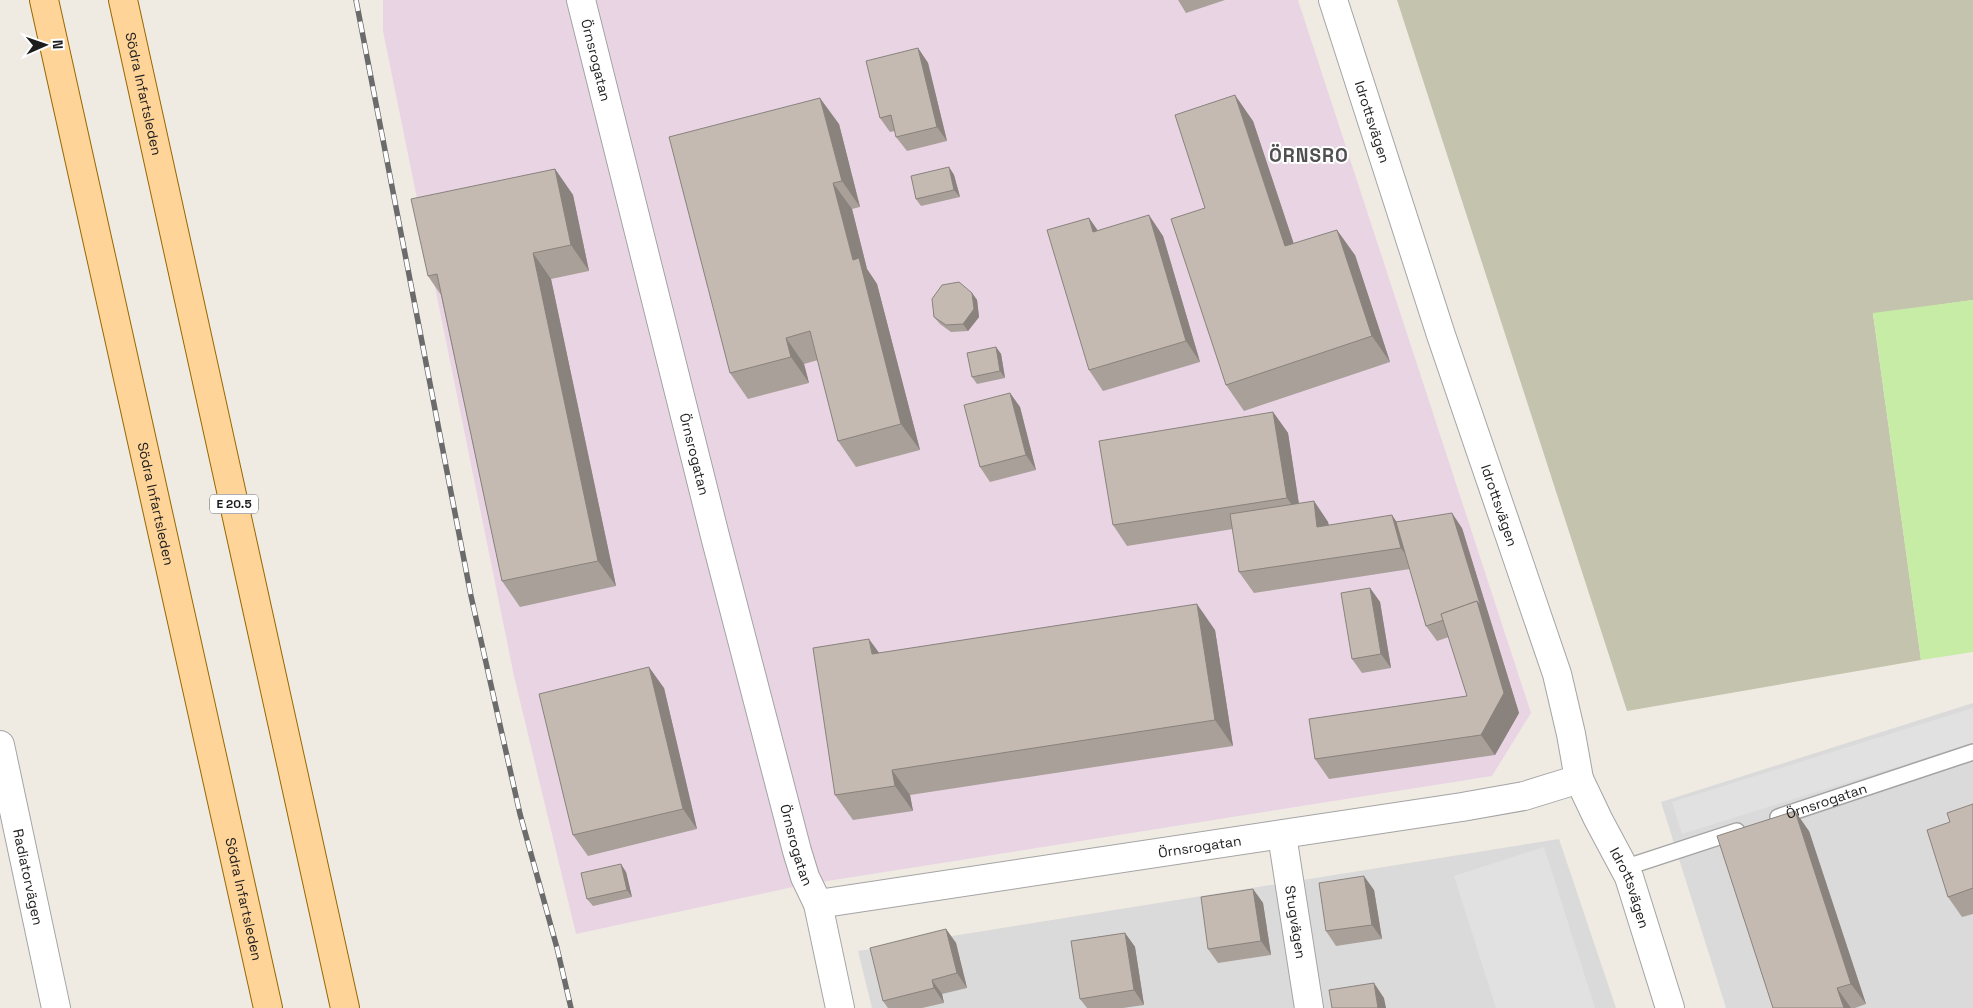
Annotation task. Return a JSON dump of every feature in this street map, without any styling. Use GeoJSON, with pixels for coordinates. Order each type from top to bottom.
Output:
{"type":"FeatureCollection","features":[{"type":"Feature","properties":{"kind":"main road","name":"Södra Infartsleden"},"geometry":{"type":"LineString","coordinates":[[44,0],[268,1008]]}},
{"type":"Feature","properties":{"kind":"main road","name":"Södra Infartsleden"},"geometry":{"type":"LineString","coordinates":[[123,0],[345,1008]]}},
{"type":"Feature","properties":{"kind":"street","name":"Örnsrogatan"},"geometry":{"type":"LineString","coordinates":[[581,0],[644,257],[790,822],[805,877],[818,904],[840,1008]]}},
{"type":"Feature","properties":{"kind":"street","name":"Idrottsvägen"},"geometry":{"type":"LineString","coordinates":[[1332,0],[1441,334],[1557,674],[1579,779],[1629,878],[1670,1008]]}},
{"type":"Feature","properties":{"kind":"street","name":"Radiatorvägen"},"geometry":{"type":"LineString","coordinates":[[0,745],[3,779],[56,1008]]}},
{"type":"Feature","properties":{"kind":"street","name":"Örnsrogatan"},"geometry":{"type":"LineString","coordinates":[[818,904],[1282,835],[1524,796],[1579,779]]}},
{"type":"Feature","properties":{"kind":"street","name":"Stugvägen"},"geometry":{"type":"LineString","coordinates":[[1282,835],[1309,1008]]}},
{"type":"Feature","properties":{"kind":"lane","name":"Örnsrogatan"},"geometry":{"type":"LineString","coordinates":[[1768,820],[1973,752]]}},
{"type":"Feature","properties":{"kind":"lane"},"geometry":{"type":"LineString","coordinates":[[1624,868],[1750,826]]}},
{"type":"Feature","properties":{"kind":"shaded area"},"geometry":{"type":"Polygon","coordinates":[[[383,0],[1298,0],[1531,713],[1492,776],[802,885],[576,934],[514,676],[383,31],[383,0]]]}},
{"type":"Feature","properties":{"kind":"shaded area"},"geometry":{"type":"Polygon","coordinates":[[[1397,0],[1973,0],[1973,300],[1873,314],[1921,660],[1627,711],[1397,0]]]}},
{"type":"Feature","properties":{"kind":"shaded area"},"geometry":{"type":"Polygon","coordinates":[[[1973,703],[1973,1008],[1726,1008],[1661,802],[1973,703]]]}},
{"type":"Feature","properties":{"kind":"shaded area"},"geometry":{"type":"Polygon","coordinates":[[[1973,708],[1973,743],[1682,834],[1672,802],[1973,708]]]}},
{"type":"Feature","properties":{"kind":"shaded area"},"geometry":{"type":"Polygon","coordinates":[[[1559,839],[1616,1008],[872,1008],[858,951],[1559,839]]]}},
{"type":"Feature","properties":{"kind":"shaded area"},"geometry":{"type":"Polygon","coordinates":[[[1544,847],[1595,1008],[1496,1008],[1454,876],[1544,847]]]}},
{"type":"Feature","properties":{"kind":"green space"},"geometry":{"type":"Polygon","coordinates":[[[1973,300],[1973,652],[1921,660],[1873,313],[1973,300]]]}},
{"type":"Feature","properties":{"kind":"building"},"geometry":{"type":"Polygon","coordinates":[[[918,48],[937,127],[896,137],[891,115],[880,118],[866,61],[918,48]]]}},
{"type":"Feature","properties":{"kind":"building"},"geometry":{"type":"Polygon","coordinates":[[[1235,95],[1285,246],[1337,230],[1372,336],[1226,385],[1171,219],[1205,208],[1175,115],[1235,95]]]}},
{"type":"Feature","properties":{"kind":"building"},"geometry":{"type":"Polygon","coordinates":[[[820,98],[842,181],[833,183],[853,260],[859,258],[901,424],[838,441],[810,331],[786,338],[791,357],[730,373],[669,137],[820,98]]]}},
{"type":"Feature","properties":{"kind":"building"},"geometry":{"type":"Polygon","coordinates":[[[949,167],[954,190],[916,199],[911,176],[949,167]]]}},
{"type":"Feature","properties":{"kind":"building"},"geometry":{"type":"Polygon","coordinates":[[[555,169],[571,245],[533,253],[598,561],[502,581],[437,274],[428,276],[411,199],[555,169]]]}},
{"type":"Feature","properties":{"kind":"building"},"geometry":{"type":"Polygon","coordinates":[[[1149,215],[1186,341],[1089,370],[1047,230],[1089,218],[1093,232],[1149,215]]]}},
{"type":"Feature","properties":{"kind":"building"},"geometry":{"type":"Polygon","coordinates":[[[959,282],[972,293],[974,309],[963,324],[946,325],[934,317],[932,299],[942,285],[959,282]]]}},
{"type":"Feature","properties":{"kind":"building"},"geometry":{"type":"Polygon","coordinates":[[[996,347],[1000,371],[972,377],[967,353],[996,347]]]}},
{"type":"Feature","properties":{"kind":"building"},"geometry":{"type":"Polygon","coordinates":[[[1010,393],[1026,455],[980,467],[964,405],[1010,393]]]}},
{"type":"Feature","properties":{"kind":"building"},"geometry":{"type":"Polygon","coordinates":[[[1273,412],[1287,498],[1113,525],[1099,441],[1273,412]]]}},
{"type":"Feature","properties":{"kind":"building"},"geometry":{"type":"Polygon","coordinates":[[[1314,501],[1317,527],[1392,515],[1401,548],[1239,572],[1230,514],[1314,501]]]}},
{"type":"Feature","properties":{"kind":"building"},"geometry":{"type":"Polygon","coordinates":[[[1452,513],[1481,607],[1477,601],[1441,614],[1444,620],[1426,626],[1396,522],[1452,513]]]}},
{"type":"Feature","properties":{"kind":"building"},"geometry":{"type":"Polygon","coordinates":[[[1370,588],[1381,654],[1352,659],[1341,593],[1370,588]]]}},
{"type":"Feature","properties":{"kind":"building"},"geometry":{"type":"Polygon","coordinates":[[[1477,601],[1504,693],[1481,735],[1315,759],[1309,719],[1467,696],[1441,614],[1477,601]]]}},
{"type":"Feature","properties":{"kind":"building"},"geometry":{"type":"Polygon","coordinates":[[[1197,604],[1215,720],[892,770],[895,786],[835,795],[813,648],[869,639],[872,654],[1197,604]]]}},
{"type":"Feature","properties":{"kind":"building"},"geometry":{"type":"Polygon","coordinates":[[[649,667],[683,809],[573,835],[539,694],[649,667]]]}},
{"type":"Feature","properties":{"kind":"building"},"geometry":{"type":"Polygon","coordinates":[[[1973,804],[1973,888],[1948,897],[1927,830],[1950,822],[1947,813],[1973,804]]]}},
{"type":"Feature","properties":{"kind":"building"},"geometry":{"type":"Polygon","coordinates":[[[1795,811],[1851,984],[1837,988],[1844,1008],[1773,1008],[1717,836],[1795,811]]]}},
{"type":"Feature","properties":{"kind":"building"},"geometry":{"type":"Polygon","coordinates":[[[621,864],[627,890],[587,899],[581,873],[621,864]]]}},
{"type":"Feature","properties":{"kind":"building"},"geometry":{"type":"Polygon","coordinates":[[[1364,876],[1372,925],[1326,931],[1319,883],[1364,876]]]}},
{"type":"Feature","properties":{"kind":"building"},"geometry":{"type":"Polygon","coordinates":[[[1253,889],[1261,941],[1208,949],[1201,897],[1253,889]]]}},
{"type":"Feature","properties":{"kind":"building"},"geometry":{"type":"Polygon","coordinates":[[[946,929],[957,973],[932,980],[934,988],[883,1001],[870,948],[946,929]]]}},
{"type":"Feature","properties":{"kind":"building"},"geometry":{"type":"Polygon","coordinates":[[[1125,933],[1134,990],[1080,999],[1071,941],[1125,933]]]}},
{"type":"Feature","properties":{"kind":"building"},"geometry":{"type":"Polygon","coordinates":[[[1374,983],[1378,1008],[1332,1008],[1329,990],[1374,983]]]}},
{"type":"Feature","properties":{"kind":"railway"},"geometry":{"type":"LineString","coordinates":[[356,0],[471,596],[520,814],[557,948],[571,1008]]}},
{"type":"Feature","properties":{"kind":"district","name":"ÖRNSRO"},"geometry":{"type":"Point","coordinates":[1309,155]}}]}
